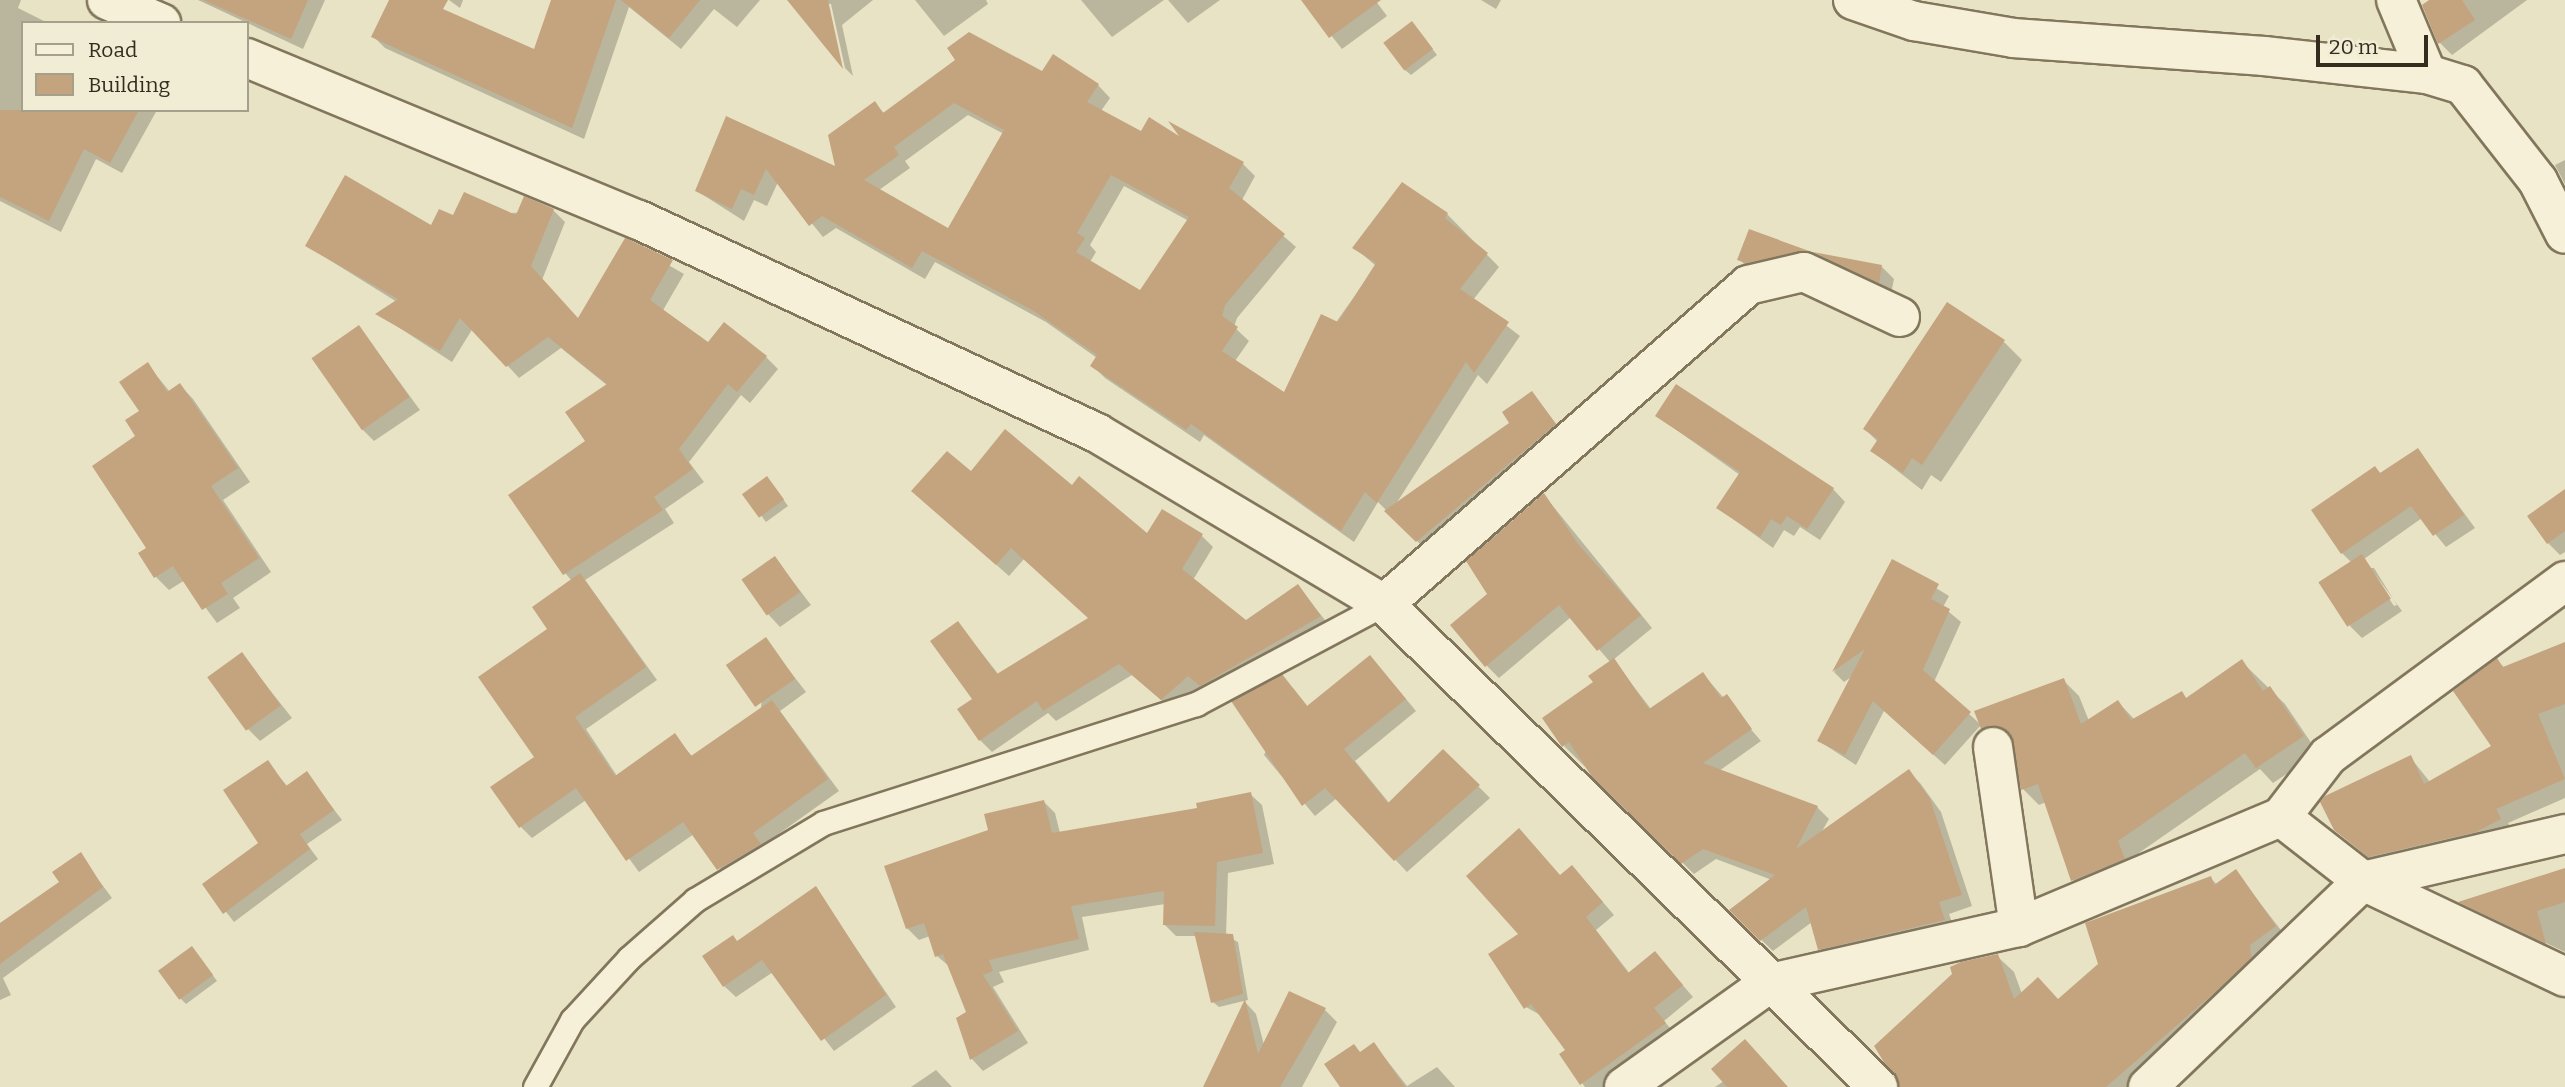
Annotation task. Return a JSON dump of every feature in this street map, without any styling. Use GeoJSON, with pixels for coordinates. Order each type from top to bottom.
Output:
{"type":"FeatureCollection","features":[{"type":"Feature","properties":{"kind":"street"},"geometry":{"type":"LineString","coordinates":[[107,0],[156,21]]}},
{"type":"Feature","properties":{"kind":"street"},"geometry":{"type":"LineString","coordinates":[[1853,0],[1914,21],[2013,38],[2427,74],[2463,85],[2478,99],[2538,181],[2565,234]]}},
{"type":"Feature","properties":{"kind":"street"},"geometry":{"type":"LineString","coordinates":[[2396,0],[2427,74]]}},
{"type":"Feature","properties":{"kind":"street"},"geometry":{"type":"LineString","coordinates":[[248,58],[639,220],[1097,433],[1384,604],[1878,1087]]}},
{"type":"Feature","properties":{"kind":"street"},"geometry":{"type":"LineString","coordinates":[[1384,604],[1748,285],[1804,272],[1900,317]]}},
{"type":"Feature","properties":{"kind":"street"},"geometry":{"type":"LineString","coordinates":[[1624,1087],[1770,983],[2019,927],[2281,817],[2328,756],[2565,581]]}},
{"type":"Feature","properties":{"kind":"street"},"geometry":{"type":"LineString","coordinates":[[1993,747],[2019,927]]}},
{"type":"Feature","properties":{"kind":"street"},"geometry":{"type":"LineString","coordinates":[[2281,817],[2363,881],[2565,977]]}},
{"type":"Feature","properties":{"kind":"street"},"geometry":{"type":"LineString","coordinates":[[2148,1087],[2363,881],[2565,834]]}},
{"type":"Feature","properties":{"kind":"lane"},"geometry":{"type":"LineString","coordinates":[[535,1087],[572,1020],[629,958],[695,900],[823,823],[1196,704],[1384,604]]}},
{"type":"Feature","properties":{"kind":"building"},"geometry":{"type":"Polygon","coordinates":[[[203,0],[308,0],[291,39],[203,0]]]}},
{"type":"Feature","properties":{"kind":"building"},"geometry":{"type":"Polygon","coordinates":[[[389,0],[448,0],[443,9],[534,49],[551,0],[616,0],[572,128],[371,37],[389,0]]]}},
{"type":"Feature","properties":{"kind":"building"},"geometry":{"type":"Polygon","coordinates":[[[621,0],[700,0],[669,38],[621,0]]]}},
{"type":"Feature","properties":{"kind":"building"},"geometry":{"type":"Polygon","coordinates":[[[787,0],[828,0],[843,69],[787,0]]]}},
{"type":"Feature","properties":{"kind":"building"},"geometry":{"type":"Polygon","coordinates":[[[1301,0],[1381,0],[1329,38],[1301,0]]]}},
{"type":"Feature","properties":{"kind":"building"},"geometry":{"type":"Polygon","coordinates":[[[2429,0],[2462,0],[2475,20],[2438,44],[2422,5],[2429,0]]]}},
{"type":"Feature","properties":{"kind":"building"},"geometry":{"type":"Polygon","coordinates":[[[1412,21],[1433,49],[1404,71],[1383,43],[1412,21]]]}},
{"type":"Feature","properties":{"kind":"building"},"geometry":{"type":"Polygon","coordinates":[[[969,32],[1042,71],[1053,54],[1099,84],[1087,102],[1141,131],[1149,117],[1179,136],[1168,121],[1244,162],[1229,188],[1285,234],[1225,305],[1222,316],[1238,327],[1222,351],[1284,392],[1321,314],[1338,322],[1376,263],[1352,248],[1402,182],[1448,213],[1445,218],[1488,253],[1460,289],[1509,322],[1474,373],[1466,362],[1377,503],[1365,492],[1341,531],[1191,424],[1186,430],[1090,366],[1097,355],[1032,310],[922,251],[912,268],[822,216],[809,226],[766,169],[754,195],[741,189],[732,209],[695,191],[726,116],[835,166],[828,135],[875,101],[883,113],[955,60],[947,48],[969,32]],[[954,103],[894,147],[899,155],[864,180],[948,228],[1004,130],[954,103]],[[1111,175],[1077,233],[1085,238],[1076,252],[1140,290],[1189,217],[1111,175]]]}},
{"type":"Feature","properties":{"kind":"building"},"geometry":{"type":"Polygon","coordinates":[[[0,110],[138,112],[110,163],[84,149],[49,221],[0,197],[0,110]]]}},
{"type":"Feature","properties":{"kind":"building"},"geometry":{"type":"Polygon","coordinates":[[[345,175],[431,225],[439,209],[453,215],[464,192],[516,215],[524,196],[554,209],[531,266],[578,318],[625,238],[630,240],[673,260],[650,300],[708,342],[724,322],[767,356],[737,392],[728,384],[679,449],[693,469],[654,497],[663,510],[563,575],[508,495],[585,441],[565,412],[607,384],[548,337],[506,367],[460,318],[440,351],[375,314],[398,299],[305,246],[345,175]]]}},
{"type":"Feature","properties":{"kind":"building"},"geometry":{"type":"Polygon","coordinates":[[[1749,229],[1811,252],[1746,263],[1737,260],[1749,229]]]}},
{"type":"Feature","properties":{"kind":"building"},"geometry":{"type":"Polygon","coordinates":[[[1813,252],[1882,265],[1879,283],[1813,252]]]}},
{"type":"Feature","properties":{"kind":"building"},"geometry":{"type":"Polygon","coordinates":[[[1947,302],[2005,340],[1922,465],[1912,458],[1903,473],[1870,451],[1878,439],[1863,429],[1947,302]]]}},
{"type":"Feature","properties":{"kind":"building"},"geometry":{"type":"Polygon","coordinates":[[[359,325],[409,397],[362,430],[311,358],[359,325]]]}},
{"type":"Feature","properties":{"kind":"building"},"geometry":{"type":"Polygon","coordinates":[[[148,362],[167,392],[180,383],[238,468],[211,486],[259,558],[221,583],[228,594],[202,610],[173,566],[154,578],[138,553],[146,548],[92,466],[135,436],[125,420],[139,411],[119,382],[148,362]]]}},
{"type":"Feature","properties":{"kind":"building"},"geometry":{"type":"Polygon","coordinates":[[[1676,384],[1834,488],[1807,529],[1787,516],[1781,525],[1771,519],[1760,537],[1716,508],[1740,472],[1655,416],[1676,384]]]}},
{"type":"Feature","properties":{"kind":"building"},"geometry":{"type":"Polygon","coordinates":[[[1532,391],[1556,424],[1416,542],[1384,511],[1509,423],[1502,412],[1532,391]]]}},
{"type":"Feature","properties":{"kind":"building"},"geometry":{"type":"Polygon","coordinates":[[[1005,429],[1072,485],[1079,476],[1147,533],[1162,509],[1203,534],[1182,569],[1246,620],[1298,584],[1321,616],[1200,686],[1188,676],[1161,700],[1119,664],[1043,711],[1037,701],[979,741],[957,709],[972,699],[930,641],[958,621],[997,674],[1088,618],[1011,548],[996,565],[911,491],[947,451],[971,471],[1005,429]]]}},
{"type":"Feature","properties":{"kind":"building"},"geometry":{"type":"Polygon","coordinates":[[[2418,448],[2464,515],[2433,536],[2411,506],[2341,554],[2311,510],[2375,466],[2380,473],[2418,448]]]}},
{"type":"Feature","properties":{"kind":"building"},"geometry":{"type":"Polygon","coordinates":[[[767,476],[784,499],[759,518],[742,494],[767,476]]]}},
{"type":"Feature","properties":{"kind":"building"},"geometry":{"type":"Polygon","coordinates":[[[2565,489],[2565,531],[2547,544],[2527,516],[2565,489]]]}},
{"type":"Feature","properties":{"kind":"building"},"geometry":{"type":"Polygon","coordinates":[[[1544,493],[1578,544],[1641,615],[1597,651],[1559,605],[1485,667],[1450,625],[1487,594],[1466,561],[1544,493]]]}},
{"type":"Feature","properties":{"kind":"building"},"geometry":{"type":"Polygon","coordinates":[[[2362,554],[2391,598],[2347,627],[2318,582],[2362,554]]]}},
{"type":"Feature","properties":{"kind":"building"},"geometry":{"type":"Polygon","coordinates":[[[775,556],[800,592],[767,616],[741,580],[775,556]]]}},
{"type":"Feature","properties":{"kind":"building"},"geometry":{"type":"Polygon","coordinates":[[[1892,559],[1939,584],[1931,599],[1950,609],[1923,670],[1971,712],[1933,755],[1873,701],[1845,755],[1817,741],[1865,649],[1832,672],[1892,559]]]}},
{"type":"Feature","properties":{"kind":"building"},"geometry":{"type":"Polygon","coordinates":[[[580,573],[646,667],[575,717],[615,776],[675,733],[691,756],[772,700],[828,779],[753,833],[761,844],[717,870],[683,822],[626,861],[576,788],[519,828],[490,787],[534,757],[478,677],[547,629],[532,607],[580,573]]]}},
{"type":"Feature","properties":{"kind":"building"},"geometry":{"type":"Polygon","coordinates":[[[766,637],[795,679],[755,707],[726,665],[766,637]]]}},
{"type":"Feature","properties":{"kind":"building"},"geometry":{"type":"Polygon","coordinates":[[[2565,642],[2565,704],[2538,714],[2565,779],[2496,809],[2501,819],[2476,832],[2368,857],[2334,830],[2320,802],[2325,796],[2411,755],[2424,784],[2491,746],[2453,691],[2497,658],[2503,667],[2565,642]]]}},
{"type":"Feature","properties":{"kind":"building"},"geometry":{"type":"Polygon","coordinates":[[[242,652],[281,705],[246,731],[207,677],[242,652]]]}},
{"type":"Feature","properties":{"kind":"building"},"geometry":{"type":"Polygon","coordinates":[[[1370,655],[1406,699],[1344,749],[1388,803],[1443,749],[1480,785],[1394,861],[1325,788],[1302,806],[1231,701],[1282,674],[1307,706],[1370,655]]]}},
{"type":"Feature","properties":{"kind":"building"},"geometry":{"type":"Polygon","coordinates":[[[1614,658],[1649,709],[1703,672],[1721,698],[1727,694],[1752,729],[1703,763],[1818,806],[1796,849],[1909,769],[1930,799],[1962,895],[1939,902],[1945,920],[1818,950],[1806,907],[1760,941],[1729,910],[1775,875],[1703,849],[1681,864],[1592,777],[1569,742],[1562,747],[1542,718],[1593,682],[1588,676],[1614,658]]]}},
{"type":"Feature","properties":{"kind":"building"},"geometry":{"type":"Polygon","coordinates":[[[2242,659],[2263,691],[2270,686],[2304,736],[2256,768],[2245,753],[2118,841],[2125,859],[2071,881],[2038,784],[2021,790],[2011,734],[2000,727],[1981,729],[1974,711],[2064,678],[2081,724],[2118,700],[2131,720],[2182,691],[2186,698],[2242,659]]]}},
{"type":"Feature","properties":{"kind":"building"},"geometry":{"type":"Polygon","coordinates":[[[268,760],[286,786],[307,771],[334,810],[300,834],[310,849],[223,914],[202,884],[258,843],[223,790],[268,760]]]}},
{"type":"Feature","properties":{"kind":"building"},"geometry":{"type":"Polygon","coordinates":[[[1251,792],[1263,853],[1217,862],[1215,926],[1163,925],[1164,891],[1071,906],[1079,939],[989,960],[993,971],[983,975],[1018,1031],[970,1060],[956,1018],[966,1012],[943,954],[935,957],[924,923],[906,929],[884,866],[988,830],[984,814],[1044,800],[1052,833],[1197,808],[1196,803],[1251,792]]]}},
{"type":"Feature","properties":{"kind":"building"},"geometry":{"type":"Polygon","coordinates":[[[1519,828],[1560,875],[1572,865],[1603,902],[1586,917],[1628,973],[1655,951],[1683,985],[1654,1008],[1666,1023],[1580,1085],[1559,1054],[1565,1050],[1531,1004],[1524,1009],[1488,954],[1518,934],[1466,876],[1519,828]]]}},
{"type":"Feature","properties":{"kind":"building"},"geometry":{"type":"Polygon","coordinates":[[[81,852],[103,887],[0,964],[0,923],[59,882],[52,872],[81,852]]]}},
{"type":"Feature","properties":{"kind":"building"},"geometry":{"type":"Polygon","coordinates":[[[2565,868],[2565,902],[2537,911],[2546,944],[2458,902],[2565,868]]]}},
{"type":"Feature","properties":{"kind":"building"},"geometry":{"type":"Polygon","coordinates":[[[2236,869],[2276,926],[2250,945],[2251,958],[2106,1087],[1899,1087],[1874,1046],[1952,974],[1950,967],[1961,962],[1998,954],[2014,999],[2038,977],[2058,999],[2098,964],[2085,923],[2211,876],[2214,885],[2236,869]]]}},
{"type":"Feature","properties":{"kind":"building"},"geometry":{"type":"Polygon","coordinates":[[[816,886],[886,995],[821,1041],[762,960],[723,987],[702,956],[733,935],[737,941],[816,886]]]}},
{"type":"Feature","properties":{"kind":"building"},"geometry":{"type":"Polygon","coordinates":[[[1194,932],[1233,934],[1243,994],[1211,1003],[1194,932]]]}},
{"type":"Feature","properties":{"kind":"building"},"geometry":{"type":"Polygon","coordinates":[[[192,946],[213,975],[179,1000],[158,971],[192,946]]]}},
{"type":"Feature","properties":{"kind":"building"},"geometry":{"type":"Polygon","coordinates":[[[1289,991],[1326,1008],[1280,1087],[1203,1087],[1245,999],[1258,1054],[1289,991]]]}},
{"type":"Feature","properties":{"kind":"building"},"geometry":{"type":"Polygon","coordinates":[[[1745,1039],[1788,1087],[1727,1087],[1711,1069],[1745,1039]]]}},
{"type":"Feature","properties":{"kind":"building"},"geometry":{"type":"Polygon","coordinates":[[[1374,1042],[1405,1087],[1340,1087],[1324,1064],[1354,1044],[1360,1052],[1374,1042]]]}}]}
